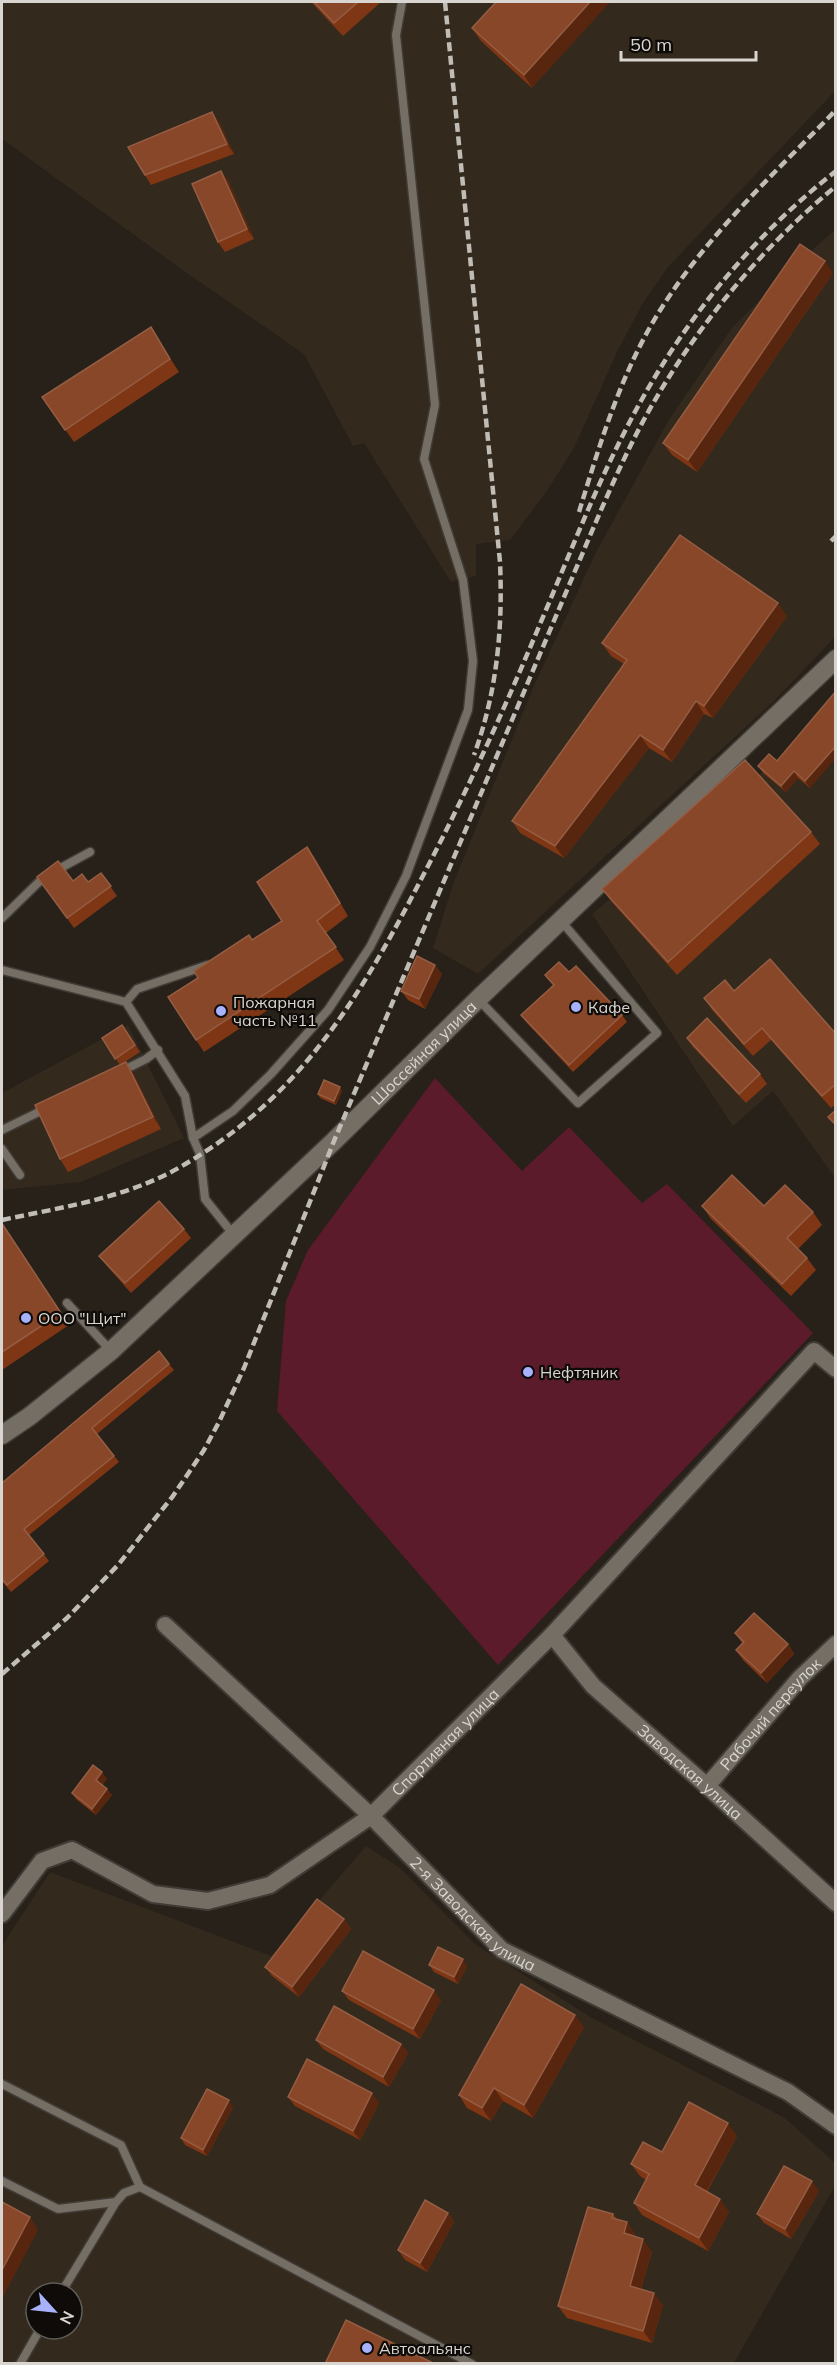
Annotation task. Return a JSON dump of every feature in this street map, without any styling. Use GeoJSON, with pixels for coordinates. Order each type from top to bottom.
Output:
{"type":"FeatureCollection","features":[{"type":"Feature","properties":{"kind":"main road","name":"Шоссейная улица"},"geometry":{"type":"LineString","coordinates":[[2,1435],[30,1416],[111,1351],[334,1141],[478,999],[836,659]]}},
{"type":"Feature","properties":{"kind":"main road"},"geometry":{"type":"LineString","coordinates":[[815,679],[836,671]]}},
{"type":"Feature","properties":{"kind":"street","name":"Спортивная улица"},"geometry":{"type":"LineString","coordinates":[[2,1914],[42,1861],[72,1850],[153,1894],[208,1901],[270,1885],[370,1816],[552,1635],[814,1351],[836,1369]]}},
{"type":"Feature","properties":{"kind":"street","name":"2-я Заводская улица"},"geometry":{"type":"LineString","coordinates":[[165,1625],[370,1816],[502,1950],[788,2092],[836,2126]]}},
{"type":"Feature","properties":{"kind":"street","name":"Заводская улица"},"geometry":{"type":"LineString","coordinates":[[552,1635],[593,1686],[708,1786],[836,1903]]}},
{"type":"Feature","properties":{"kind":"street","name":"Рабочий переулок"},"geometry":{"type":"LineString","coordinates":[[708,1786],[800,1678],[836,1644]]}},
{"type":"Feature","properties":{"kind":"lane"},"geometry":{"type":"LineString","coordinates":[[193,1138],[233,1112],[271,1074],[328,1010],[370,947],[406,876],[468,710],[473,661],[463,580],[424,459],[435,405],[396,35],[402,2]]}},
{"type":"Feature","properties":{"kind":"lane"},"geometry":{"type":"LineString","coordinates":[[2,918],[44,877],[90,852]]}},
{"type":"Feature","properties":{"kind":"lane"},"geometry":{"type":"LineString","coordinates":[[478,999],[578,1103],[657,1033],[560,921]]}},
{"type":"Feature","properties":{"kind":"lane"},"geometry":{"type":"LineString","coordinates":[[126,1002],[137,989],[221,960]]}},
{"type":"Feature","properties":{"kind":"lane"},"geometry":{"type":"LineString","coordinates":[[2,970],[126,1002],[185,1096],[193,1138],[200,1155],[205,1199],[233,1234]]}},
{"type":"Feature","properties":{"kind":"lane"},"geometry":{"type":"LineString","coordinates":[[115,1074],[146,1059],[158,1050]]}},
{"type":"Feature","properties":{"kind":"lane"},"geometry":{"type":"LineString","coordinates":[[2,1130],[53,1105]]}},
{"type":"Feature","properties":{"kind":"lane"},"geometry":{"type":"LineString","coordinates":[[2,1149],[20,1175]]}},
{"type":"Feature","properties":{"kind":"lane"},"geometry":{"type":"LineString","coordinates":[[67,1304],[111,1351]]}},
{"type":"Feature","properties":{"kind":"lane"},"geometry":{"type":"LineString","coordinates":[[2,2084],[121,2145],[140,2187],[472,2364]]}},
{"type":"Feature","properties":{"kind":"lane"},"geometry":{"type":"LineString","coordinates":[[2,2181],[58,2210],[116,2202]]}},
{"type":"Feature","properties":{"kind":"lane"},"geometry":{"type":"LineString","coordinates":[[69,2281],[116,2202],[124,2193],[140,2187]]}},
{"type":"Feature","properties":{"kind":"lane"},"geometry":{"type":"LineString","coordinates":[[20,2364],[33,2341]]}},
{"type":"Feature","properties":{"kind":"shaded area"},"geometry":{"type":"Polygon","coordinates":[[[2,2],[835,2],[835,91],[668,267],[643,303],[617,352],[574,448],[547,491],[510,540],[476,544],[476,576],[451,582],[364,443],[353,446],[304,354],[184,271],[2,139],[2,2]]]}},
{"type":"Feature","properties":{"kind":"shaded area"},"geometry":{"type":"Polygon","coordinates":[[[835,230],[835,637],[774,701],[478,974],[433,948],[453,884],[533,688],[596,552],[670,418],[731,329],[796,264],[835,230]]]}},
{"type":"Feature","properties":{"kind":"shaded area"},"geometry":{"type":"Polygon","coordinates":[[[835,711],[835,1178],[773,1091],[733,1126],[592,914],[835,711]]]}},
{"type":"Feature","properties":{"kind":"shaded area"},"geometry":{"type":"Polygon","coordinates":[[[128,1025],[184,1138],[81,1182],[2,1190],[2,1093],[128,1025]]]}},
{"type":"Feature","properties":{"kind":"shaded area","name":"Нефтяник"},"geometry":{"type":"Polygon","coordinates":[[[435,1078],[522,1171],[569,1127],[642,1203],[667,1184],[813,1333],[498,1665],[277,1411],[286,1301],[308,1250],[435,1078]]]}},
{"type":"Feature","properties":{"kind":"shaded area"},"geometry":{"type":"Polygon","coordinates":[[[366,1846],[400,1868],[475,1944],[592,2018],[785,2118],[835,2163],[835,2186],[734,2363],[2,2363],[2,1946],[50,1872],[271,1956],[366,1846]]]}},
{"type":"Feature","properties":{"kind":"building"},"geometry":{"type":"Polygon","coordinates":[[[314,2],[358,2],[334,23],[314,2]]]}},
{"type":"Feature","properties":{"kind":"building"},"geometry":{"type":"Polygon","coordinates":[[[496,2],[590,2],[524,75],[472,28],[496,2]]]}},
{"type":"Feature","properties":{"kind":"building"},"geometry":{"type":"Polygon","coordinates":[[[212,112],[227,144],[145,175],[128,147],[212,112]]]}},
{"type":"Feature","properties":{"kind":"building"},"geometry":{"type":"Polygon","coordinates":[[[221,171],[247,229],[218,242],[192,184],[221,171]]]}},
{"type":"Feature","properties":{"kind":"building"},"geometry":{"type":"Polygon","coordinates":[[[800,244],[825,261],[688,460],[663,443],[800,244]]]}},
{"type":"Feature","properties":{"kind":"building"},"geometry":{"type":"Polygon","coordinates":[[[151,327],[170,359],[65,430],[42,397],[151,327]]]}},
{"type":"Feature","properties":{"kind":"building"},"geometry":{"type":"Polygon","coordinates":[[[680,535],[778,603],[704,706],[696,701],[663,750],[640,735],[555,846],[512,821],[627,660],[602,643],[680,535]]]}},
{"type":"Feature","properties":{"kind":"building"},"geometry":{"type":"Polygon","coordinates":[[[836,691],[836,746],[805,781],[794,771],[781,786],[758,766],[769,754],[777,761],[836,691]]]}},
{"type":"Feature","properties":{"kind":"building"},"geometry":{"type":"Polygon","coordinates":[[[745,760],[811,832],[668,962],[602,889],[745,760]]]}},
{"type":"Feature","properties":{"kind":"building"},"geometry":{"type":"Polygon","coordinates":[[[307,847],[340,903],[317,921],[336,947],[196,1040],[168,997],[198,978],[194,971],[249,935],[252,940],[282,921],[257,882],[307,847]]]}},
{"type":"Feature","properties":{"kind":"building"},"geometry":{"type":"Polygon","coordinates":[[[58,861],[73,881],[82,874],[88,882],[101,873],[111,886],[67,918],[37,877],[58,861]]]}},
{"type":"Feature","properties":{"kind":"building"},"geometry":{"type":"Polygon","coordinates":[[[417,956],[435,965],[419,999],[401,991],[417,956]]]}},
{"type":"Feature","properties":{"kind":"building"},"geometry":{"type":"Polygon","coordinates":[[[770,959],[836,1034],[836,1084],[822,1096],[762,1028],[744,1044],[704,998],[725,980],[734,991],[770,959]]]}},
{"type":"Feature","properties":{"kind":"building"},"geometry":{"type":"Polygon","coordinates":[[[559,962],[569,972],[576,966],[622,1015],[569,1065],[521,1015],[554,985],[545,975],[559,962]]]}},
{"type":"Feature","properties":{"kind":"building"},"geometry":{"type":"Polygon","coordinates":[[[707,1018],[760,1074],[739,1094],[687,1038],[707,1018]]]}},
{"type":"Feature","properties":{"kind":"building"},"geometry":{"type":"Polygon","coordinates":[[[122,1025],[135,1045],[115,1059],[102,1038],[122,1025]]]}},
{"type":"Feature","properties":{"kind":"building"},"geometry":{"type":"Polygon","coordinates":[[[126,1062],[153,1117],[60,1159],[35,1105],[126,1062]]]}},
{"type":"Feature","properties":{"kind":"building"},"geometry":{"type":"Polygon","coordinates":[[[324,1080],[340,1087],[334,1101],[318,1094],[324,1080]]]}},
{"type":"Feature","properties":{"kind":"building"},"geometry":{"type":"Polygon","coordinates":[[[836,1110],[836,1125],[828,1117],[836,1110]]]}},
{"type":"Feature","properties":{"kind":"building"},"geometry":{"type":"Polygon","coordinates":[[[732,1175],[764,1206],[785,1185],[813,1212],[787,1238],[807,1258],[782,1284],[702,1206],[732,1175]]]}},
{"type":"Feature","properties":{"kind":"building"},"geometry":{"type":"Polygon","coordinates":[[[159,1201],[184,1229],[125,1283],[99,1256],[159,1201]]]}},
{"type":"Feature","properties":{"kind":"building"},"geometry":{"type":"Polygon","coordinates":[[[2,1226],[61,1313],[2,1352],[2,1226]]]}},
{"type":"Feature","properties":{"kind":"building"},"geometry":{"type":"Polygon","coordinates":[[[159,1351],[169,1364],[92,1428],[114,1456],[24,1529],[44,1554],[7,1585],[2,1579],[2,1483],[159,1351]]]}},
{"type":"Feature","properties":{"kind":"building"},"geometry":{"type":"Polygon","coordinates":[[[754,1613],[788,1644],[761,1673],[736,1650],[744,1642],[735,1633],[754,1613]]]}},
{"type":"Feature","properties":{"kind":"building"},"geometry":{"type":"Polygon","coordinates":[[[93,1765],[102,1772],[96,1780],[107,1789],[92,1809],[72,1793],[93,1765]]]}},
{"type":"Feature","properties":{"kind":"building"},"geometry":{"type":"Polygon","coordinates":[[[317,1899],[344,1919],[292,1987],[265,1967],[317,1899]]]}},
{"type":"Feature","properties":{"kind":"building"},"geometry":{"type":"Polygon","coordinates":[[[438,1947],[463,1959],[454,1977],[429,1965],[438,1947]]]}},
{"type":"Feature","properties":{"kind":"building"},"geometry":{"type":"Polygon","coordinates":[[[363,1951],[434,1990],[413,2029],[342,1991],[363,1951]]]}},
{"type":"Feature","properties":{"kind":"building"},"geometry":{"type":"Polygon","coordinates":[[[521,1984],[575,2015],[524,2105],[494,2088],[482,2108],[459,2095],[521,1984]]]}},
{"type":"Feature","properties":{"kind":"building"},"geometry":{"type":"Polygon","coordinates":[[[334,2006],[401,2044],[383,2077],[316,2040],[334,2006]]]}},
{"type":"Feature","properties":{"kind":"building"},"geometry":{"type":"Polygon","coordinates":[[[307,2059],[372,2093],[353,2131],[288,2097],[307,2059]]]}},
{"type":"Feature","properties":{"kind":"building"},"geometry":{"type":"Polygon","coordinates":[[[207,2089],[229,2100],[203,2150],[181,2138],[207,2089]]]}},
{"type":"Feature","properties":{"kind":"building"},"geometry":{"type":"Polygon","coordinates":[[[689,2102],[728,2123],[695,2185],[720,2199],[699,2238],[634,2203],[649,2174],[631,2164],[643,2142],[662,2152],[689,2102]]]}},
{"type":"Feature","properties":{"kind":"building"},"geometry":{"type":"Polygon","coordinates":[[[784,2166],[812,2181],[785,2229],[757,2214],[784,2166]]]}},
{"type":"Feature","properties":{"kind":"building"},"geometry":{"type":"Polygon","coordinates":[[[425,2200],[448,2213],[420,2263],[398,2250],[425,2200]]]}},
{"type":"Feature","properties":{"kind":"building"},"geometry":{"type":"Polygon","coordinates":[[[2,2202],[30,2217],[2,2270],[2,2202]]]}},
{"type":"Feature","properties":{"kind":"building"},"geometry":{"type":"Polygon","coordinates":[[[588,2207],[613,2214],[612,2218],[627,2222],[624,2233],[643,2239],[630,2286],[654,2293],[643,2331],[558,2306],[588,2207]]]}},
{"type":"Feature","properties":{"kind":"building"},"geometry":{"type":"Polygon","coordinates":[[[346,2320],[435,2364],[325,2364],[346,2320]]]}},
{"type":"Feature","properties":{"kind":"railway"},"geometry":{"type":"LineString","coordinates":[[445,2],[501,587],[497,660],[488,708],[474,755]]}},
{"type":"Feature","properties":{"kind":"railway"},"geometry":{"type":"LineString","coordinates":[[579,512],[601,442],[627,373],[649,329],[668,298],[711,241],[735,214],[836,110]]}},
{"type":"Feature","properties":{"kind":"railway"},"geometry":{"type":"LineString","coordinates":[[2,1220],[117,1194],[182,1166],[222,1140],[258,1111],[290,1080],[319,1046],[370,972],[393,933],[449,825],[511,692],[600,483],[642,399],[688,326],[742,259],[771,228],[836,171]]}},
{"type":"Feature","properties":{"kind":"railway"},"geometry":{"type":"LineString","coordinates":[[2,1674],[67,1618],[118,1565],[173,1496],[204,1450],[244,1368],[334,1141],[609,491],[631,444],[686,351],[731,291],[781,236],[836,186]]}},
{"type":"Feature","properties":{"kind":"railway"},"geometry":{"type":"LineString","coordinates":[[831,541],[836,536]]}},
{"type":"Feature","properties":{"kind":"place","name":"Кафе"},"geometry":{"type":"Point","coordinates":[576,1007]}},
{"type":"Feature","properties":{"kind":"place","name":"Пожарная часть №11"},"geometry":{"type":"Point","coordinates":[221,1011]}},
{"type":"Feature","properties":{"kind":"place","name":"ООО \"Щит\""},"geometry":{"type":"Point","coordinates":[26,1318]}},
{"type":"Feature","properties":{"kind":"place","name":"Нефтяник"},"geometry":{"type":"Point","coordinates":[528,1372]}},
{"type":"Feature","properties":{"kind":"place","name":"Автоальянс"},"geometry":{"type":"Point","coordinates":[367,2348]}}]}
